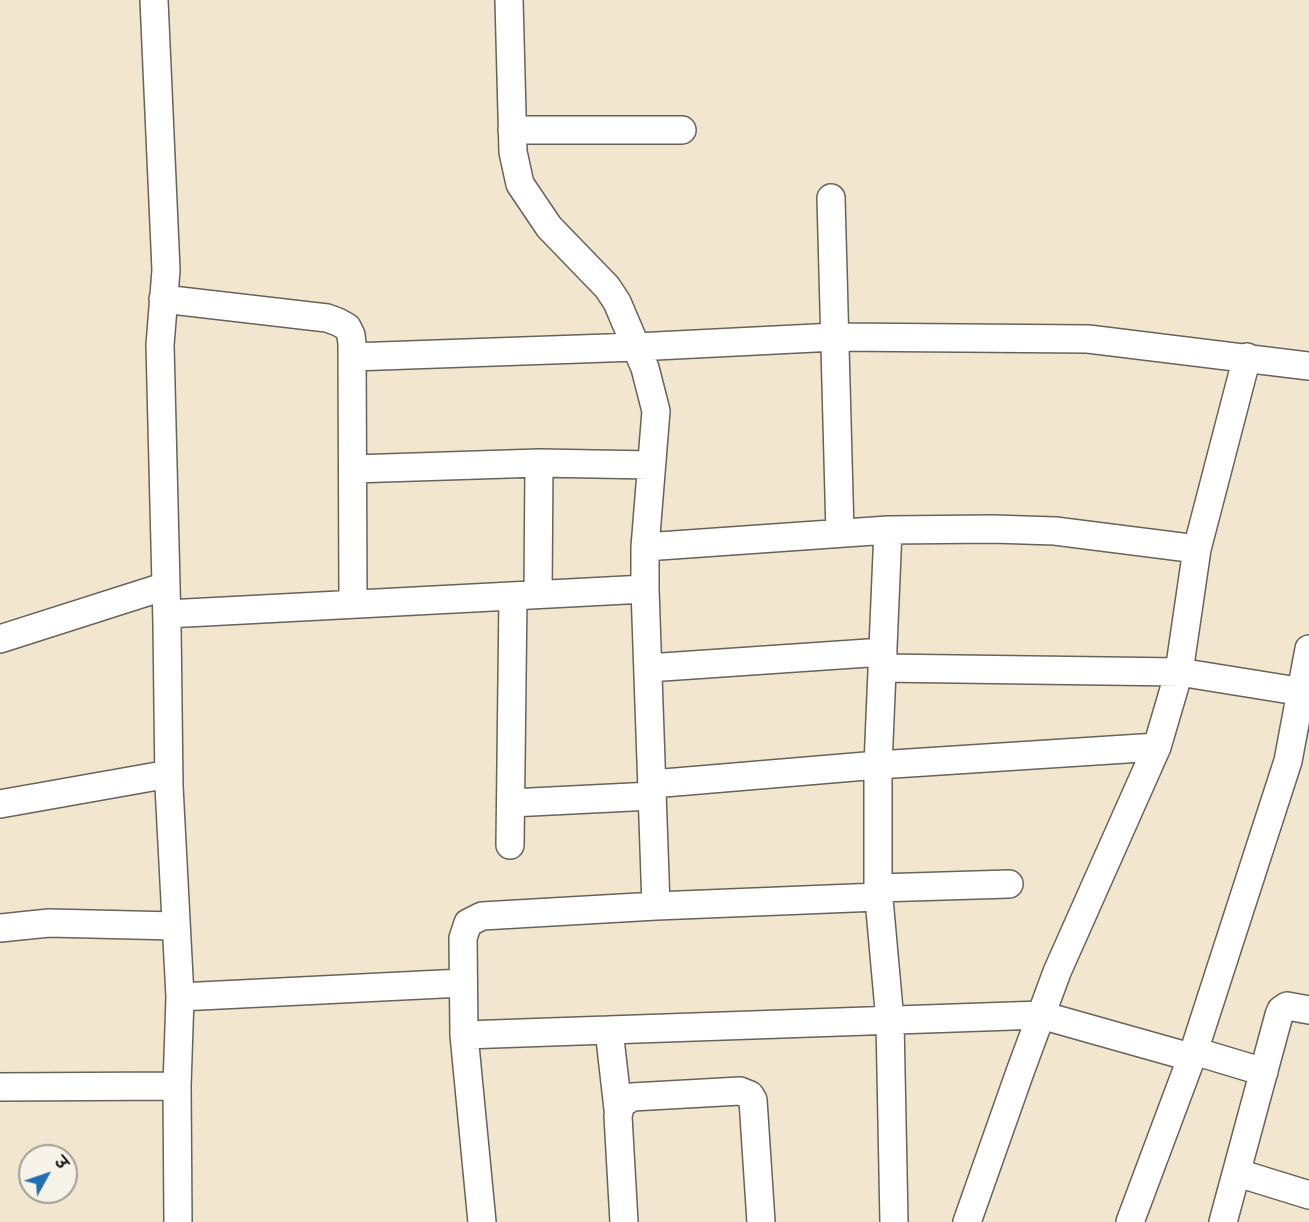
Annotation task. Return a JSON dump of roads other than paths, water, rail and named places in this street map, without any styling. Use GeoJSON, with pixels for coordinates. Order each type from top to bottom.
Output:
{"type":"FeatureCollection","features":[{"type":"Feature","properties":{"kind":"street"},"geometry":{"type":"LineString","coordinates":[[154,0],[166,270],[160,345],[169,774],[180,997],[177,1086],[178,1222]]}},
{"type":"Feature","properties":{"kind":"street"},"geometry":{"type":"LineString","coordinates":[[509,0],[512,130],[516,170],[520,184],[549,227],[607,287],[620,309],[645,368],[656,411],[645,548],[656,906]]}},
{"type":"Feature","properties":{"kind":"street"},"geometry":{"type":"LineString","coordinates":[[512,130],[682,130]]}},
{"type":"Feature","properties":{"kind":"street"},"geometry":{"type":"LineString","coordinates":[[831,198],[840,533]]}},
{"type":"Feature","properties":{"kind":"street"},"geometry":{"type":"LineString","coordinates":[[163,299],[327,318],[347,327],[351,335],[352,357],[353,604]]}},
{"type":"Feature","properties":{"kind":"street"},"geometry":{"type":"LineString","coordinates":[[352,357],[835,337],[1088,339],[1309,366]]}},
{"type":"Feature","properties":{"kind":"street"},"geometry":{"type":"LineString","coordinates":[[967,1222],[1057,972],[1157,747],[1179,672],[1197,549],[1247,357]]}},
{"type":"Feature","properties":{"kind":"street"},"geometry":{"type":"LineString","coordinates":[[353,469],[539,463],[651,465]]}},
{"type":"Feature","properties":{"kind":"street"},"geometry":{"type":"LineString","coordinates":[[510,845],[525,595],[539,463]]}},
{"type":"Feature","properties":{"kind":"street"},"geometry":{"type":"LineString","coordinates":[[645,548],[888,530],[1055,531],[1197,549]]}},
{"type":"Feature","properties":{"kind":"street"},"geometry":{"type":"LineString","coordinates":[[888,530],[878,765],[878,892],[890,1021],[894,1222]]}},
{"type":"Feature","properties":{"kind":"street"},"geometry":{"type":"LineString","coordinates":[[0,639],[166,586]]}},
{"type":"Feature","properties":{"kind":"street"},"geometry":{"type":"LineString","coordinates":[[167,614],[645,589]]}},
{"type":"Feature","properties":{"kind":"street"},"geometry":{"type":"LineString","coordinates":[[1130,1222],[1192,1054],[1288,761],[1305,692],[1309,649]]}},
{"type":"Feature","properties":{"kind":"street"},"geometry":{"type":"LineString","coordinates":[[648,668],[883,660],[1179,672],[1305,692]]}},
{"type":"Feature","properties":{"kind":"street"},"geometry":{"type":"LineString","coordinates":[[511,803],[878,765],[1157,747]]}},
{"type":"Feature","properties":{"kind":"street"},"geometry":{"type":"LineString","coordinates":[[0,804],[169,774]]}},
{"type":"Feature","properties":{"kind":"street"},"geometry":{"type":"LineString","coordinates":[[482,1222],[464,1035],[462,983],[464,929],[473,919],[482,916],[1009,884]]}},
{"type":"Feature","properties":{"kind":"street"},"geometry":{"type":"LineString","coordinates":[[0,928],[49,922],[175,926]]}},
{"type":"Feature","properties":{"kind":"street"},"geometry":{"type":"LineString","coordinates":[[180,997],[462,983]]}},
{"type":"Feature","properties":{"kind":"street"},"geometry":{"type":"LineString","coordinates":[[1223,1222],[1281,1010],[1290,1006],[1309,1010]]}},
{"type":"Feature","properties":{"kind":"street"},"geometry":{"type":"LineString","coordinates":[[464,1035],[1041,1015],[1264,1072]]}},
{"type":"Feature","properties":{"kind":"street"},"geometry":{"type":"LineString","coordinates":[[609,1030],[618,1109],[624,1222]]}},
{"type":"Feature","properties":{"kind":"street"},"geometry":{"type":"LineString","coordinates":[[0,1087],[177,1086]]}},
{"type":"Feature","properties":{"kind":"street"},"geometry":{"type":"LineString","coordinates":[[618,1109],[625,1100],[632,1097],[740,1091],[750,1095],[753,1100],[761,1222]]}},
{"type":"Feature","properties":{"kind":"street"},"geometry":{"type":"LineString","coordinates":[[1238,1173],[1309,1195]]}}]}
